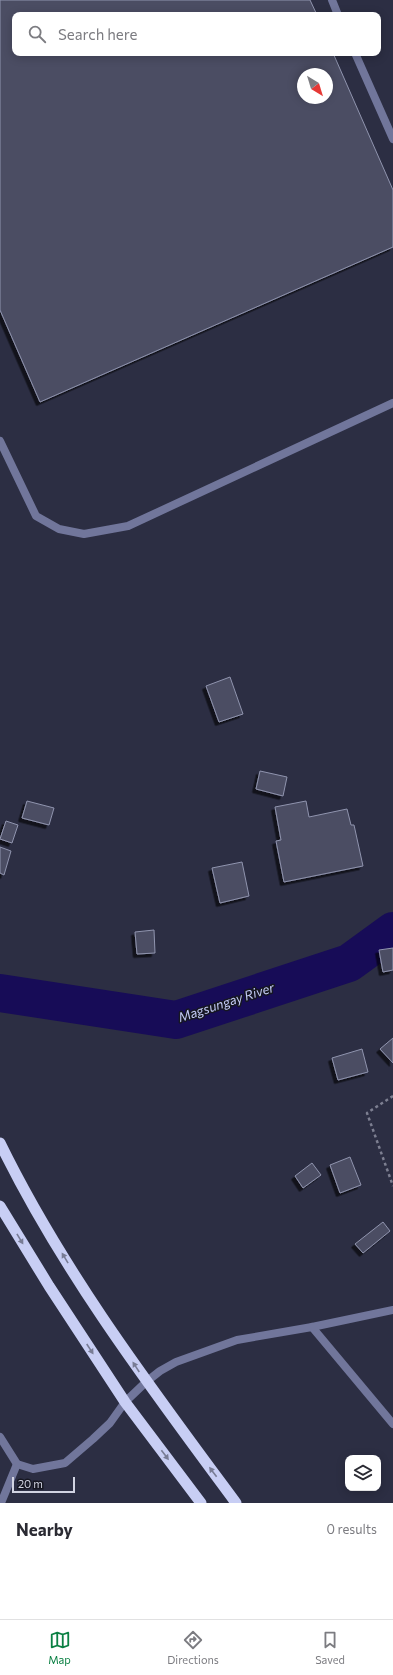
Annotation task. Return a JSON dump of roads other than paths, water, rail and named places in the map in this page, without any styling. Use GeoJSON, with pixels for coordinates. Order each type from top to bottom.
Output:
{"type":"FeatureCollection","features":[{"type":"Feature","properties":{"kind":"highway"},"geometry":{"type":"LineString","coordinates":[[0,1142],[21,1186],[73,1271],[146,1382],[236,1503]]}},
{"type":"Feature","properties":{"kind":"highway"},"geometry":{"type":"LineString","coordinates":[[0,1206],[49,1286],[126,1402],[201,1503]]}},
{"type":"Feature","properties":{"kind":"street"},"geometry":{"type":"LineString","coordinates":[[332,0],[337,12]]}},
{"type":"Feature","properties":{"kind":"street"},"geometry":{"type":"LineString","coordinates":[[356,56],[393,139]]}},
{"type":"Feature","properties":{"kind":"street"},"geometry":{"type":"LineString","coordinates":[[0,441],[36,516],[59,529],[84,534],[128,526],[393,403]]}},
{"type":"Feature","properties":{"kind":"street"},"geometry":{"type":"LineString","coordinates":[[0,1437],[17,1464],[33,1469],[65,1463],[110,1423],[126,1402],[146,1382],[160,1371],[176,1362],[230,1343],[393,1310]]}},
{"type":"Feature","properties":{"kind":"street"},"geometry":{"type":"LineString","coordinates":[[312,1327],[393,1424]]}},
{"type":"Feature","properties":{"kind":"street"},"geometry":{"type":"LineString","coordinates":[[1,1503],[17,1464]]}},
{"type":"Feature","properties":{"kind":"waterway","name":"Magsungay River"},"geometry":{"type":"LineString","coordinates":[[0,993],[176,1020],[349,963],[393,931]]}}]}
